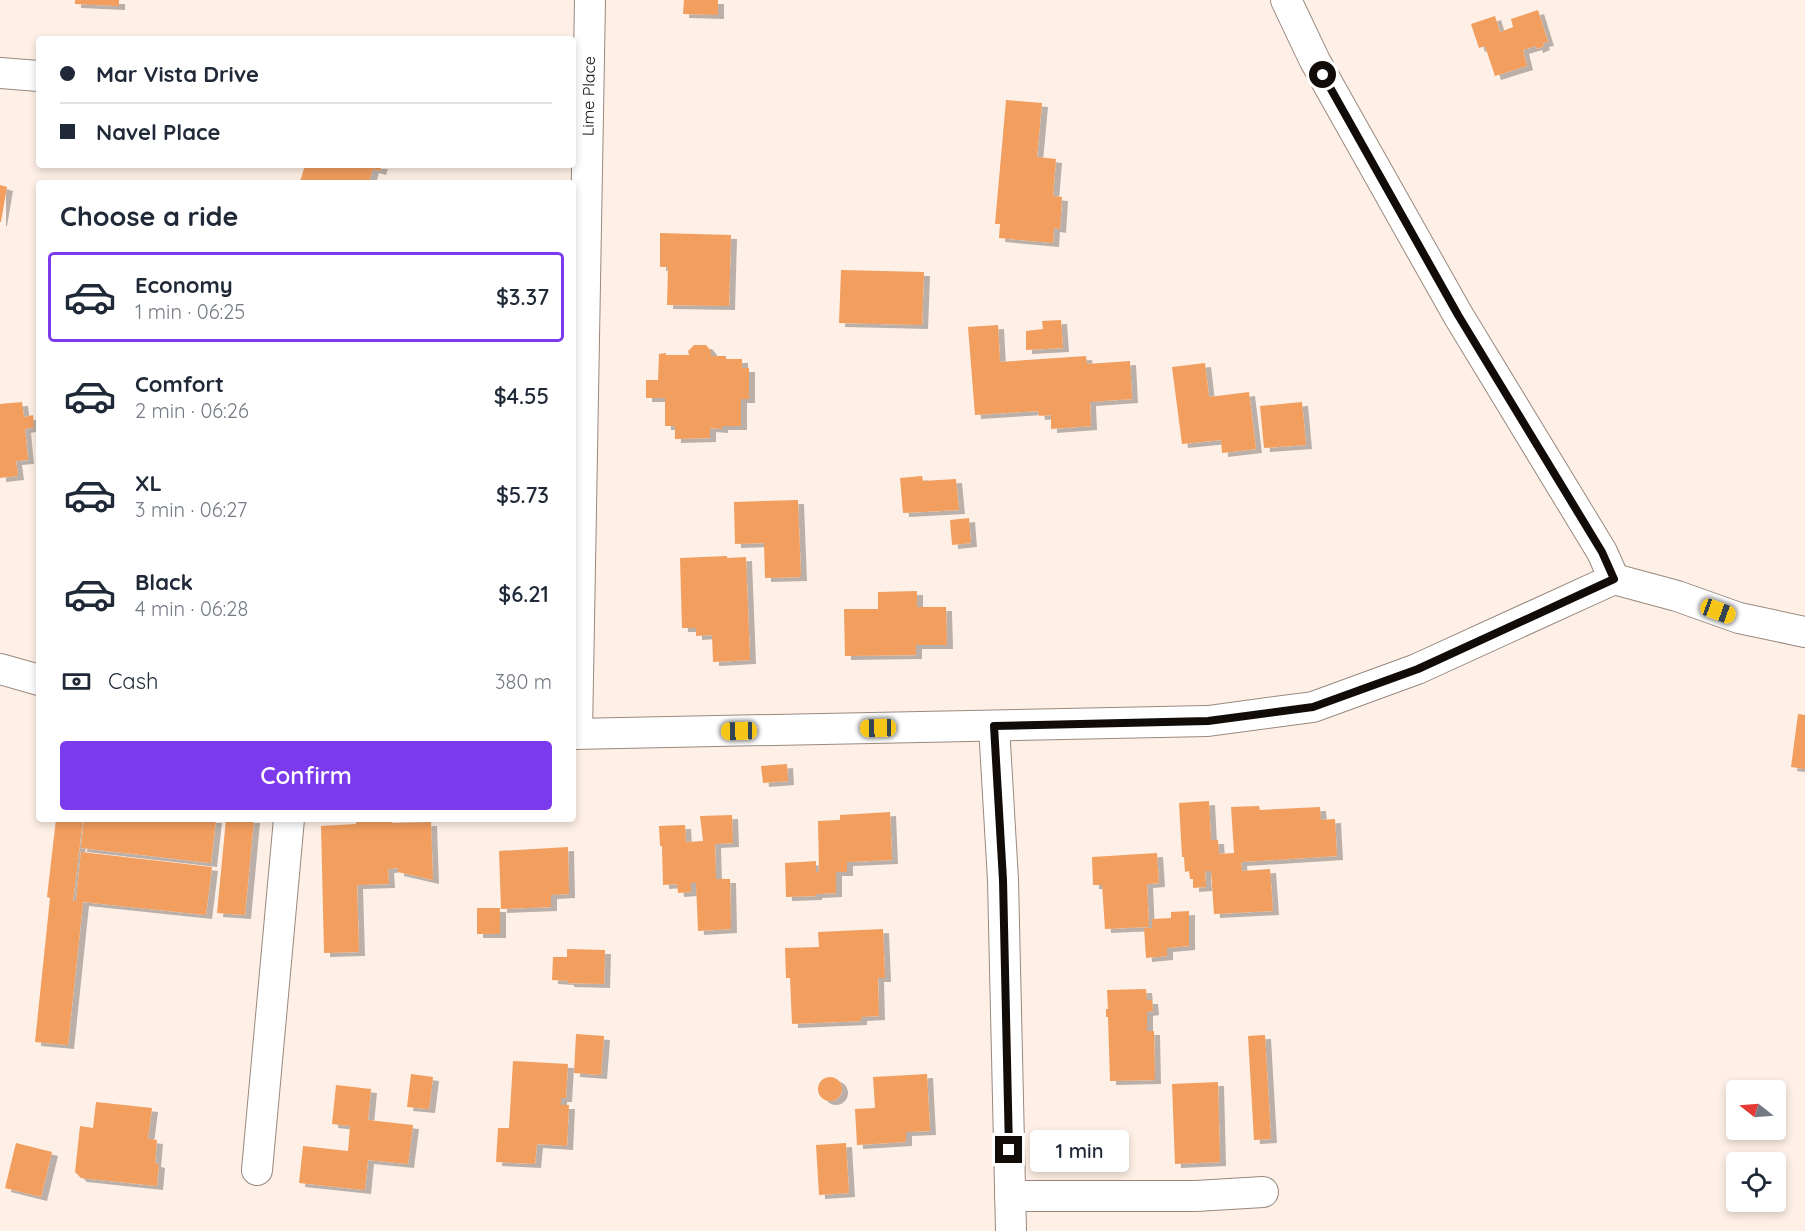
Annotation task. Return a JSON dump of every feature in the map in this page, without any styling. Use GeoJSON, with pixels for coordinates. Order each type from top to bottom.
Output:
{"type":"FeatureCollection","features":[{"type":"Feature","properties":{"kind":"street","name":"Lime Place"},"geometry":{"type":"LineString","coordinates":[[576,685],[590,0]]}},
{"type":"Feature","properties":{"kind":"street"},"geometry":{"type":"LineString","coordinates":[[1286,0],[1315,61],[1458,315],[1602,552],[1614,579]]}},
{"type":"Feature","properties":{"kind":"street"},"geometry":{"type":"LineString","coordinates":[[0,73],[36,76]]}},
{"type":"Feature","properties":{"kind":"street"},"geometry":{"type":"LineString","coordinates":[[576,734],[1208,721],[1313,707],[1418,669],[1614,579],[1677,596],[1739,618],[1805,632]]}},
{"type":"Feature","properties":{"kind":"street"},"geometry":{"type":"LineString","coordinates":[[0,669],[36,679]]}},
{"type":"Feature","properties":{"kind":"street"},"geometry":{"type":"LineString","coordinates":[[994,726],[1003,880],[1011,1231]]}},
{"type":"Feature","properties":{"kind":"street"},"geometry":{"type":"LineString","coordinates":[[257,1170],[289,822]]}},
{"type":"Feature","properties":{"kind":"street"},"geometry":{"type":"LineString","coordinates":[[1010,1196],[1197,1196],[1263,1192]]}},
{"type":"Feature","properties":{"kind":"building"},"geometry":{"type":"Polygon","coordinates":[[[75,0],[119,0],[119,6],[75,4],[75,0]]]}},
{"type":"Feature","properties":{"kind":"building"},"geometry":{"type":"Polygon","coordinates":[[[684,0],[718,0],[718,15],[683,14],[684,0]]]}},
{"type":"Feature","properties":{"kind":"building"},"geometry":{"type":"Polygon","coordinates":[[[1538,10],[1548,42],[1543,43],[1544,46],[1537,49],[1536,46],[1523,50],[1527,66],[1495,76],[1485,46],[1479,48],[1471,24],[1495,16],[1500,32],[1513,27],[1511,19],[1538,10]]]}},
{"type":"Feature","properties":{"kind":"building"},"geometry":{"type":"Polygon","coordinates":[[[1006,100],[1042,103],[1037,157],[1056,159],[1053,196],[1062,197],[1060,229],[1054,228],[1053,243],[999,238],[1000,224],[995,224],[1006,100]]]}},
{"type":"Feature","properties":{"kind":"building"},"geometry":{"type":"Polygon","coordinates":[[[304,168],[381,168],[380,171],[373,169],[370,180],[301,180],[304,168]]]}},
{"type":"Feature","properties":{"kind":"building"},"geometry":{"type":"Polygon","coordinates":[[[0,185],[7,187],[1,222],[0,222],[0,185]]]}},
{"type":"Feature","properties":{"kind":"building"},"geometry":{"type":"Polygon","coordinates":[[[660,233],[731,235],[729,306],[667,305],[668,267],[660,267],[660,233]]]}},
{"type":"Feature","properties":{"kind":"building"},"geometry":{"type":"Polygon","coordinates":[[[841,270],[924,272],[922,325],[839,323],[841,270]]]}},
{"type":"Feature","properties":{"kind":"building"},"geometry":{"type":"Polygon","coordinates":[[[1061,320],[1063,348],[1026,350],[1026,331],[1043,329],[1042,321],[1061,320]]]}},
{"type":"Feature","properties":{"kind":"building"},"geometry":{"type":"Polygon","coordinates":[[[998,325],[1000,362],[1086,356],[1087,364],[1130,361],[1132,399],[1090,402],[1091,426],[1051,429],[1051,415],[1039,416],[1038,411],[975,415],[968,327],[998,325]]]}},
{"type":"Feature","properties":{"kind":"building"},"geometry":{"type":"Polygon","coordinates":[[[694,345],[706,345],[711,351],[711,356],[742,359],[742,368],[749,368],[749,399],[741,399],[741,426],[710,428],[710,438],[675,439],[675,426],[665,426],[665,398],[646,398],[646,380],[658,380],[659,354],[689,355],[688,351],[694,345]]]}},
{"type":"Feature","properties":{"kind":"building"},"geometry":{"type":"Polygon","coordinates":[[[1205,363],[1209,397],[1249,392],[1256,449],[1222,453],[1221,440],[1182,444],[1172,367],[1205,363]]]}},
{"type":"Feature","properties":{"kind":"building"},"geometry":{"type":"Polygon","coordinates":[[[22,402],[24,417],[33,415],[34,427],[25,429],[28,460],[16,461],[18,476],[0,478],[0,404],[22,402]]]}},
{"type":"Feature","properties":{"kind":"building"},"geometry":{"type":"Polygon","coordinates":[[[1302,402],[1306,445],[1264,448],[1260,406],[1302,402]]]}},
{"type":"Feature","properties":{"kind":"building"},"geometry":{"type":"Polygon","coordinates":[[[922,476],[923,481],[956,479],[959,510],[903,513],[900,478],[922,476]]]}},
{"type":"Feature","properties":{"kind":"building"},"geometry":{"type":"Polygon","coordinates":[[[798,500],[801,577],[765,578],[764,543],[735,544],[734,502],[798,500]]]}},
{"type":"Feature","properties":{"kind":"building"},"geometry":{"type":"Polygon","coordinates":[[[969,518],[971,543],[952,545],[950,520],[969,518]]]}},
{"type":"Feature","properties":{"kind":"building"},"geometry":{"type":"Polygon","coordinates":[[[727,556],[727,558],[746,557],[750,660],[713,662],[712,635],[696,636],[696,628],[682,628],[680,558],[727,556]]]}},
{"type":"Feature","properties":{"kind":"building"},"geometry":{"type":"Polygon","coordinates":[[[917,591],[917,607],[946,607],[947,645],[916,645],[916,655],[845,656],[844,609],[878,609],[878,592],[917,591]]]}},
{"type":"Feature","properties":{"kind":"building"},"geometry":{"type":"Polygon","coordinates":[[[1798,714],[1805,715],[1805,769],[1791,767],[1798,714]]]}},
{"type":"Feature","properties":{"kind":"building"},"geometry":{"type":"Polygon","coordinates":[[[787,764],[788,781],[763,783],[761,766],[787,764]]]}},
{"type":"Feature","properties":{"kind":"building"},"geometry":{"type":"Polygon","coordinates":[[[1209,801],[1211,840],[1218,840],[1219,854],[1234,853],[1231,807],[1259,806],[1260,810],[1320,807],[1321,820],[1335,819],[1337,856],[1241,862],[1242,871],[1270,869],[1273,911],[1214,914],[1211,871],[1205,871],[1206,887],[1193,888],[1193,879],[1190,879],[1189,871],[1185,872],[1179,803],[1209,801]]]}},
{"type":"Feature","properties":{"kind":"building"},"geometry":{"type":"Polygon","coordinates":[[[890,812],[892,860],[847,862],[847,872],[836,872],[836,893],[786,897],[785,863],[816,861],[816,872],[819,872],[818,821],[840,820],[840,815],[890,812]]]}},
{"type":"Feature","properties":{"kind":"building"},"geometry":{"type":"Polygon","coordinates":[[[732,815],[733,843],[715,844],[716,879],[730,879],[731,929],[698,931],[696,883],[691,883],[691,892],[678,893],[677,884],[663,885],[659,826],[685,825],[686,842],[703,841],[700,816],[732,815]]]}},
{"type":"Feature","properties":{"kind":"building"},"geometry":{"type":"Polygon","coordinates":[[[56,822],[83,822],[73,901],[76,901],[81,852],[212,867],[206,915],[83,902],[68,1045],[35,1042],[50,898],[47,897],[56,822]]]}},
{"type":"Feature","properties":{"kind":"building"},"geometry":{"type":"Polygon","coordinates":[[[84,822],[216,822],[211,863],[81,848],[84,822]]]}},
{"type":"Feature","properties":{"kind":"building"},"geometry":{"type":"Polygon","coordinates":[[[226,822],[254,822],[245,915],[217,913],[226,822]]]}},
{"type":"Feature","properties":{"kind":"building"},"geometry":{"type":"Polygon","coordinates":[[[356,822],[431,822],[433,880],[398,872],[398,868],[388,869],[389,884],[357,885],[359,952],[324,953],[321,826],[356,824],[356,822]]]}},
{"type":"Feature","properties":{"kind":"building"},"geometry":{"type":"Polygon","coordinates":[[[568,847],[569,894],[551,895],[551,907],[501,909],[499,851],[568,847]]]}},
{"type":"Feature","properties":{"kind":"building"},"geometry":{"type":"Polygon","coordinates":[[[1157,853],[1159,883],[1147,884],[1149,927],[1105,929],[1102,885],[1093,885],[1092,857],[1157,853]]]}},
{"type":"Feature","properties":{"kind":"building"},"geometry":{"type":"Polygon","coordinates":[[[477,908],[500,908],[500,934],[477,934],[477,908]]]}},
{"type":"Feature","properties":{"kind":"building"},"geometry":{"type":"Polygon","coordinates":[[[1189,911],[1189,946],[1167,948],[1167,956],[1146,958],[1144,928],[1152,928],[1152,919],[1171,918],[1171,912],[1189,911]]]}},
{"type":"Feature","properties":{"kind":"building"},"geometry":{"type":"Polygon","coordinates":[[[883,929],[885,978],[878,978],[879,1016],[861,1017],[861,1021],[792,1024],[790,978],[786,978],[785,948],[819,947],[818,932],[883,929]]]}},
{"type":"Feature","properties":{"kind":"building"},"geometry":{"type":"Polygon","coordinates":[[[567,949],[605,950],[604,984],[552,980],[553,957],[567,957],[567,949]]]}},
{"type":"Feature","properties":{"kind":"building"},"geometry":{"type":"Polygon","coordinates":[[[1146,989],[1147,1000],[1152,1000],[1153,1011],[1147,1012],[1147,1031],[1154,1031],[1155,1080],[1110,1081],[1108,1017],[1106,1017],[1107,990],[1146,989]]]}},
{"type":"Feature","properties":{"kind":"building"},"geometry":{"type":"Polygon","coordinates":[[[576,1034],[604,1036],[601,1075],[574,1073],[576,1034]]]}},
{"type":"Feature","properties":{"kind":"building"},"geometry":{"type":"Polygon","coordinates":[[[1265,1035],[1271,1139],[1254,1140],[1248,1036],[1265,1035]]]}},
{"type":"Feature","properties":{"kind":"building"},"geometry":{"type":"Polygon","coordinates":[[[513,1061],[568,1064],[566,1098],[561,1098],[561,1105],[569,1105],[567,1146],[537,1144],[535,1164],[496,1162],[498,1128],[509,1128],[513,1061]]]}},
{"type":"Feature","properties":{"kind":"building"},"geometry":{"type":"Polygon","coordinates":[[[411,1074],[433,1077],[429,1109],[407,1107],[411,1074]]]}},
{"type":"Feature","properties":{"kind":"building"},"geometry":{"type":"Polygon","coordinates":[[[927,1074],[930,1131],[906,1132],[906,1142],[857,1145],[855,1109],[875,1108],[873,1077],[927,1074]]]}},
{"type":"Feature","properties":{"kind":"building"},"geometry":{"type":"Polygon","coordinates":[[[830,1077],[839,1080],[842,1089],[839,1098],[830,1101],[821,1098],[818,1089],[821,1080],[830,1077]]]}},
{"type":"Feature","properties":{"kind":"building"},"geometry":{"type":"Polygon","coordinates":[[[1218,1082],[1220,1162],[1175,1164],[1172,1084],[1218,1082]]]}},
{"type":"Feature","properties":{"kind":"building"},"geometry":{"type":"Polygon","coordinates":[[[336,1085],[371,1089],[368,1120],[413,1125],[408,1164],[368,1160],[365,1190],[299,1183],[303,1146],[348,1151],[350,1126],[332,1124],[336,1085]]]}},
{"type":"Feature","properties":{"kind":"building"},"geometry":{"type":"Polygon","coordinates":[[[96,1102],[152,1108],[148,1139],[157,1140],[155,1163],[159,1164],[157,1186],[81,1178],[75,1172],[80,1126],[93,1128],[96,1102]]]}},
{"type":"Feature","properties":{"kind":"building"},"geometry":{"type":"Polygon","coordinates":[[[16,1143],[52,1152],[41,1197],[5,1188],[16,1143]]]}},
{"type":"Feature","properties":{"kind":"building"},"geometry":{"type":"Polygon","coordinates":[[[846,1143],[849,1193],[819,1195],[816,1145],[846,1143]]]}},
{"type":"Feature","properties":{"kind":"route"},"geometry":{"type":"LineString","coordinates":[[1009,1150],[1003,880],[994,726],[1208,721],[1313,707],[1418,669],[1614,579],[1602,552],[1458,315],[1323,75]]}}]}
